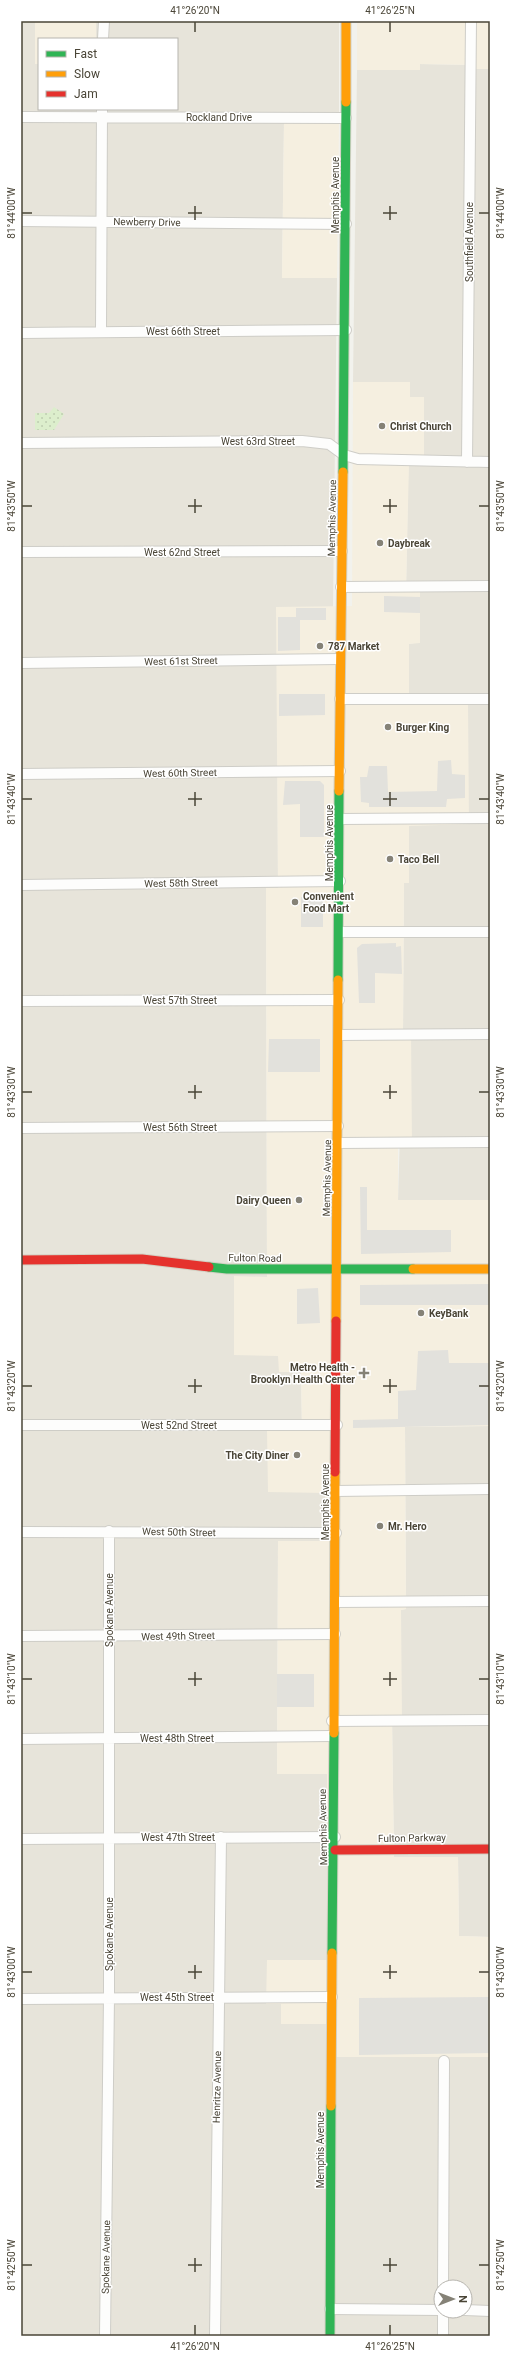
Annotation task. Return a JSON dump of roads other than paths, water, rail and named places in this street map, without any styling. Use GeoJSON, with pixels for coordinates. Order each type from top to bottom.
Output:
{"type":"FeatureCollection","features":[{"type":"Feature","properties":{"kind":"main road","name":"Memphis Avenue"},"geometry":{"type":"LineString","coordinates":[[330,2336],[332,1997],[335,1850],[332,1720],[335,1634],[337,1425],[340,659],[346,330],[346,21]]}},
{"type":"Feature","properties":{"kind":"main road","name":"Fulton Road"},"geometry":{"type":"LineString","coordinates":[[21,1260],[142,1260],[227,1269],[490,1269]]}},
{"type":"Feature","properties":{"kind":"main road","name":"Fulton Parkway"},"geometry":{"type":"LineString","coordinates":[[335,1850],[490,1849]]}},
{"type":"Feature","properties":{"kind":"street"},"geometry":{"type":"LineString","coordinates":[[103,38],[104,21]]}},
{"type":"Feature","properties":{"kind":"street","name":"Southfield Avenue"},"geometry":{"type":"LineString","coordinates":[[467,462],[470,21]]}},
{"type":"Feature","properties":{"kind":"street"},"geometry":{"type":"LineString","coordinates":[[101,332],[102,113]]}},
{"type":"Feature","properties":{"kind":"street","name":"Rockland Drive"},"geometry":{"type":"LineString","coordinates":[[21,117],[102,113],[346,118]]}},
{"type":"Feature","properties":{"kind":"street","name":"Newberry Drive"},"geometry":{"type":"LineString","coordinates":[[21,221],[346,224]]}},
{"type":"Feature","properties":{"kind":"street","name":"West 66th Street"},"geometry":{"type":"LineString","coordinates":[[21,333],[346,330]]}},
{"type":"Feature","properties":{"kind":"street","name":"West 63rd Street"},"geometry":{"type":"LineString","coordinates":[[21,443],[302,441],[329,444],[344,455],[358,459],[490,462]]}},
{"type":"Feature","properties":{"kind":"street","name":"West 62nd Street"},"geometry":{"type":"LineString","coordinates":[[21,552],[342,551]]}},
{"type":"Feature","properties":{"kind":"street"},"geometry":{"type":"LineString","coordinates":[[341,587],[490,586]]}},
{"type":"Feature","properties":{"kind":"street","name":"West 61st Street"},"geometry":{"type":"LineString","coordinates":[[21,663],[340,659]]}},
{"type":"Feature","properties":{"kind":"street"},"geometry":{"type":"LineString","coordinates":[[340,699],[490,699]]}},
{"type":"Feature","properties":{"kind":"street","name":"West 60th Street"},"geometry":{"type":"LineString","coordinates":[[21,774],[340,771]]}},
{"type":"Feature","properties":{"kind":"street"},"geometry":{"type":"LineString","coordinates":[[340,819],[490,818]]}},
{"type":"Feature","properties":{"kind":"street","name":"West 58th Street"},"geometry":{"type":"LineString","coordinates":[[21,885],[340,881]]}},
{"type":"Feature","properties":{"kind":"street"},"geometry":{"type":"LineString","coordinates":[[340,932],[490,932]]}},
{"type":"Feature","properties":{"kind":"street","name":"West 57th Street"},"geometry":{"type":"LineString","coordinates":[[21,1001],[339,1000]]}},
{"type":"Feature","properties":{"kind":"street"},"geometry":{"type":"LineString","coordinates":[[339,1035],[490,1034]]}},
{"type":"Feature","properties":{"kind":"street","name":"West 56th Street"},"geometry":{"type":"LineString","coordinates":[[21,1128],[338,1126]]}},
{"type":"Feature","properties":{"kind":"street"},"geometry":{"type":"LineString","coordinates":[[338,1143],[490,1142]]}},
{"type":"Feature","properties":{"kind":"street","name":"West 52nd Street"},"geometry":{"type":"LineString","coordinates":[[21,1425],[337,1425]]}},
{"type":"Feature","properties":{"kind":"street"},"geometry":{"type":"LineString","coordinates":[[336,1491],[490,1489]]}},
{"type":"Feature","properties":{"kind":"street","name":"West 50th Street"},"geometry":{"type":"LineString","coordinates":[[21,1532],[109,1531],[336,1533]]}},
{"type":"Feature","properties":{"kind":"street","name":"Spokane Avenue"},"geometry":{"type":"LineString","coordinates":[[105,2336],[109,1997],[109,1531]]}},
{"type":"Feature","properties":{"kind":"street"},"geometry":{"type":"LineString","coordinates":[[335,1602],[490,1601]]}},
{"type":"Feature","properties":{"kind":"street","name":"West 49th Street"},"geometry":{"type":"LineString","coordinates":[[21,1636],[335,1634]]}},
{"type":"Feature","properties":{"kind":"street"},"geometry":{"type":"LineString","coordinates":[[332,1720],[490,1720]]}},
{"type":"Feature","properties":{"kind":"street","name":"West 48th Street"},"geometry":{"type":"LineString","coordinates":[[21,1739],[332,1736]]}},
{"type":"Feature","properties":{"kind":"street","name":"West 47th Street"},"geometry":{"type":"LineString","coordinates":[[21,1839],[109,1837],[335,1837]]}},
{"type":"Feature","properties":{"kind":"street","name":"Henritze Avenue"},"geometry":{"type":"LineString","coordinates":[[215,2336],[220,1837]]}},
{"type":"Feature","properties":{"kind":"street","name":"West 45th Street"},"geometry":{"type":"LineString","coordinates":[[21,1999],[109,1997],[332,1997]]}},
{"type":"Feature","properties":{"kind":"street"},"geometry":{"type":"LineString","coordinates":[[443,2279],[444,2061]]}},
{"type":"Feature","properties":{"kind":"street"},"geometry":{"type":"LineString","coordinates":[[330,2309],[433,2311]]}},
{"type":"Feature","properties":{"kind":"street"},"geometry":{"type":"LineString","coordinates":[[473,2310],[490,2311]]}},
{"type":"Feature","properties":{"kind":"street"},"geometry":{"type":"LineString","coordinates":[[442,2319],[443,2336]]}},
{"type":"Feature","properties":{"kind":"place","name":"Christ Church"},"geometry":{"type":"Point","coordinates":[382,426]}},
{"type":"Feature","properties":{"kind":"place","name":"Daybreak"},"geometry":{"type":"Point","coordinates":[380,543]}},
{"type":"Feature","properties":{"kind":"place","name":"787 Market"},"geometry":{"type":"Point","coordinates":[320,646]}},
{"type":"Feature","properties":{"kind":"place","name":"Burger King"},"geometry":{"type":"Point","coordinates":[388,727]}},
{"type":"Feature","properties":{"kind":"place","name":"Taco Bell"},"geometry":{"type":"Point","coordinates":[390,859]}},
{"type":"Feature","properties":{"kind":"place","name":"Convenient Food Mart"},"geometry":{"type":"Point","coordinates":[295,902]}},
{"type":"Feature","properties":{"kind":"place","name":"Dairy Queen"},"geometry":{"type":"Point","coordinates":[299,1200]}},
{"type":"Feature","properties":{"kind":"place","name":"KeyBank"},"geometry":{"type":"Point","coordinates":[421,1313]}},
{"type":"Feature","properties":{"kind":"place","name":"Metro Health - Brooklyn Health Center"},"geometry":{"type":"Point","coordinates":[364,1373]}},
{"type":"Feature","properties":{"kind":"place","name":"The City Diner"},"geometry":{"type":"Point","coordinates":[297,1455]}},
{"type":"Feature","properties":{"kind":"place","name":"Mr. Hero"},"geometry":{"type":"Point","coordinates":[380,1526]}}]}
